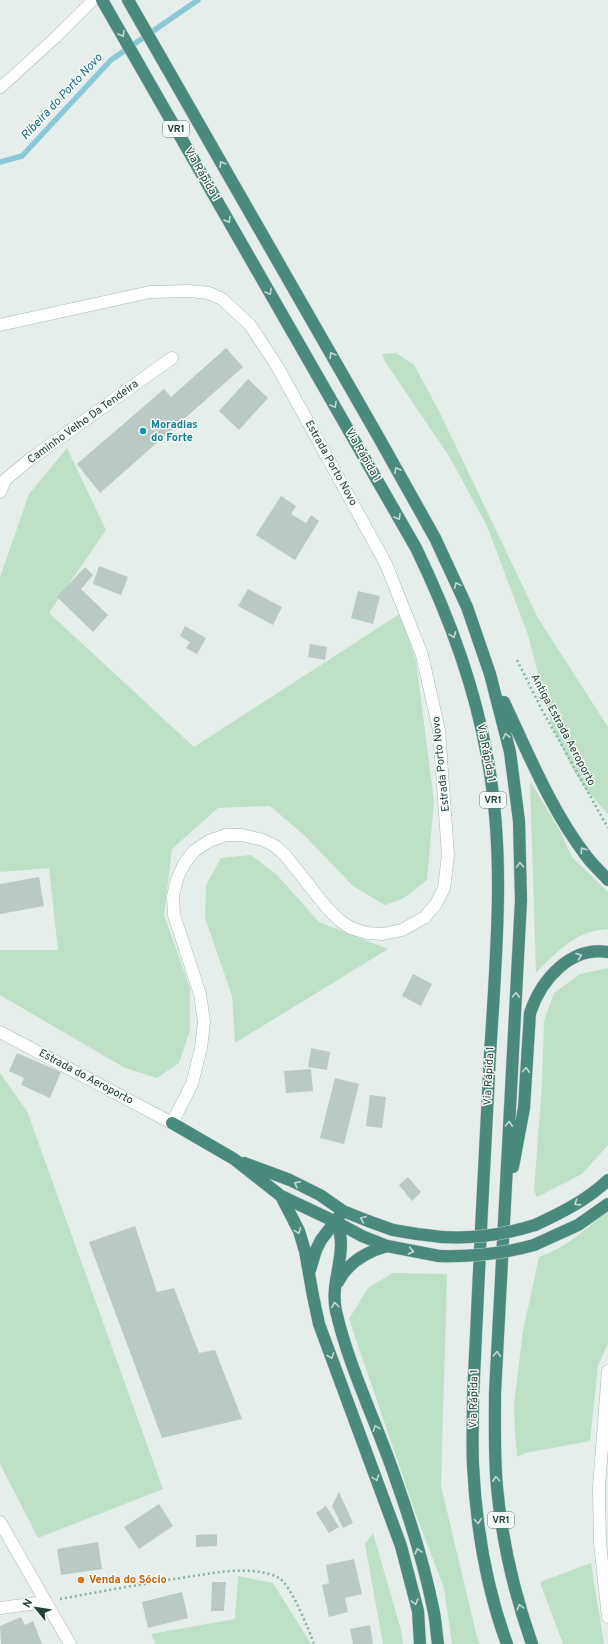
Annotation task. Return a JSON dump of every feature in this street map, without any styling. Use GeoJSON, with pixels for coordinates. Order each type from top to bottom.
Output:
{"type":"FeatureCollection","features":[{"type":"Feature","properties":{"kind":"highway","name":"Via Rápida 1"},"geometry":{"type":"LineString","coordinates":[[102,0],[416,548],[446,616],[469,680],[487,757],[496,823],[498,906],[473,1398],[473,1464],[481,1544],[490,1588],[507,1644]]}},
{"type":"Feature","properties":{"kind":"highway","name":"Via Rápida 1"},"geometry":{"type":"LineString","coordinates":[[128,0],[435,538],[467,607],[490,674],[510,752],[519,821],[521,900],[495,1393],[495,1456],[497,1487],[511,1574],[532,1644]]}},
{"type":"Feature","properties":{"kind":"highway"},"geometry":{"type":"LineString","coordinates":[[490,674],[556,811],[587,857],[608,880]]}},
{"type":"Feature","properties":{"kind":"highway"},"geometry":{"type":"LineString","coordinates":[[504,1219],[524,1108],[530,1012],[535,998],[550,977],[558,968],[567,962],[585,953],[608,952]]}},
{"type":"Feature","properties":{"kind":"highway"},"geometry":{"type":"LineString","coordinates":[[172,1123],[234,1159],[281,1196],[362,1236],[387,1246],[439,1256],[465,1257],[490,1255],[534,1245],[578,1225],[608,1204]]}},
{"type":"Feature","properties":{"kind":"highway"},"geometry":{"type":"LineString","coordinates":[[234,1159],[290,1180],[320,1196],[343,1211],[368,1221],[394,1230],[442,1237],[464,1238],[493,1236],[535,1224],[559,1214],[578,1203],[608,1180]]}},
{"type":"Feature","properties":{"kind":"highway"},"geometry":{"type":"LineString","coordinates":[[281,1196],[299,1231],[306,1251],[319,1324],[401,1546],[418,1611],[420,1644]]}},
{"type":"Feature","properties":{"kind":"highway"},"geometry":{"type":"LineString","coordinates":[[310,1272],[314,1255],[321,1240],[343,1211]]}},
{"type":"Feature","properties":{"kind":"highway"},"geometry":{"type":"LineString","coordinates":[[336,1222],[342,1243],[334,1288],[334,1304],[342,1340],[395,1477],[416,1542],[434,1609],[438,1644]]}},
{"type":"Feature","properties":{"kind":"highway"},"geometry":{"type":"LineString","coordinates":[[334,1288],[340,1278],[356,1260],[376,1249],[387,1246]]}},
{"type":"Feature","properties":{"kind":"main road","name":"Estrada Porto Novo"},"geometry":{"type":"LineString","coordinates":[[0,325],[150,292],[182,291],[209,293],[222,300],[250,325],[277,366],[386,564],[422,655],[439,730],[448,854],[444,888],[436,904],[425,917],[402,930],[383,934],[367,933],[351,928],[339,920],[327,908],[285,854],[275,846],[263,840],[242,835],[226,835],[209,841],[194,851],[184,864],[177,879],[173,896],[174,914],[200,994],[204,1022],[201,1048],[192,1084],[172,1123]]}},
{"type":"Feature","properties":{"kind":"main road","name":"Caminho Velho Da Tendeira"},"geometry":{"type":"LineString","coordinates":[[0,492],[5,480],[29,460],[172,358]]}},
{"type":"Feature","properties":{"kind":"main road","name":"Estrada do Aeroporto"},"geometry":{"type":"LineString","coordinates":[[0,1032],[172,1123]]}},
{"type":"Feature","properties":{"kind":"main road"},"geometry":{"type":"LineString","coordinates":[[608,1371],[599,1487],[600,1543],[608,1617]]}},
{"type":"Feature","properties":{"kind":"main road"},"geometry":{"type":"LineString","coordinates":[[0,1522],[70,1644]]}},
{"type":"Feature","properties":{"kind":"main road"},"geometry":{"type":"LineString","coordinates":[[0,1608],[46,1602]]}},
{"type":"Feature","properties":{"kind":"lane"},"geometry":{"type":"LineString","coordinates":[[0,88],[56,37],[93,0]]}},
{"type":"Feature","properties":{"kind":"path","name":"Antiga Estrada Aeroporto"},"geometry":{"type":"LineString","coordinates":[[517,660],[541,708],[608,828]]}},
{"type":"Feature","properties":{"kind":"path"},"geometry":{"type":"LineString","coordinates":[[46,1602],[135,1585],[228,1571],[266,1573],[280,1578],[290,1592],[314,1644]]}},
{"type":"Feature","properties":{"kind":"green space"},"geometry":{"type":"Polygon","coordinates":[[[396,353],[414,365],[439,411],[538,618],[608,727],[608,814],[586,790],[573,769],[552,727],[528,635],[487,526],[449,456],[386,363],[382,354],[396,353]]]}},
{"type":"Feature","properties":{"kind":"green space"},"geometry":{"type":"Polygon","coordinates":[[[67,448],[106,530],[49,613],[194,747],[401,613],[416,661],[434,801],[427,880],[404,898],[385,905],[353,886],[304,835],[270,806],[218,808],[172,849],[164,915],[190,988],[190,1030],[179,1063],[157,1078],[125,1068],[0,995],[0,950],[58,950],[49,868],[0,872],[0,577],[29,494],[67,448]]]}},
{"type":"Feature","properties":{"kind":"green space"},"geometry":{"type":"Polygon","coordinates":[[[530,781],[559,829],[572,857],[608,892],[608,929],[586,933],[577,938],[560,950],[536,973],[530,781]]]}},
{"type":"Feature","properties":{"kind":"green space"},"geometry":{"type":"Polygon","coordinates":[[[251,855],[277,875],[319,922],[388,949],[235,1043],[232,996],[205,918],[206,885],[221,858],[251,855]]]}},
{"type":"Feature","properties":{"kind":"green space"},"geometry":{"type":"Polygon","coordinates":[[[608,968],[608,1145],[582,1174],[537,1197],[534,1191],[542,1084],[544,1021],[554,993],[580,974],[608,968]]]}},
{"type":"Feature","properties":{"kind":"green space"},"geometry":{"type":"Polygon","coordinates":[[[0,1073],[27,1111],[163,1489],[38,1538],[0,1464],[0,1073]]]}},
{"type":"Feature","properties":{"kind":"green space"},"geometry":{"type":"Polygon","coordinates":[[[608,1210],[608,1344],[598,1365],[590,1441],[525,1453],[517,1457],[514,1404],[523,1331],[539,1257],[567,1243],[608,1210]]]}},
{"type":"Feature","properties":{"kind":"green space"},"geometry":{"type":"Polygon","coordinates":[[[393,1273],[447,1274],[441,1486],[477,1637],[480,1644],[452,1644],[444,1588],[415,1512],[349,1319],[368,1288],[393,1273]]]}},
{"type":"Feature","properties":{"kind":"green space"},"geometry":{"type":"Polygon","coordinates":[[[373,1533],[401,1630],[403,1644],[383,1644],[365,1544],[373,1533]]]}},
{"type":"Feature","properties":{"kind":"green space"},"geometry":{"type":"Polygon","coordinates":[[[591,1563],[604,1644],[563,1644],[540,1582],[591,1563]]]}},
{"type":"Feature","properties":{"kind":"green space"},"geometry":{"type":"Polygon","coordinates":[[[238,1576],[273,1583],[311,1644],[156,1644],[151,1634],[235,1619],[238,1576]]]}},
{"type":"Feature","properties":{"kind":"building","name":"Moradias do Forte"},"geometry":{"type":"Polygon","coordinates":[[[226,348],[243,367],[100,493],[77,464],[164,389],[171,397],[226,348]]]}},
{"type":"Feature","properties":{"kind":"building"},"geometry":{"type":"Polygon","coordinates":[[[248,379],[268,398],[239,430],[219,411],[248,379]]]}},
{"type":"Feature","properties":{"kind":"building"},"geometry":{"type":"Polygon","coordinates":[[[281,496],[296,506],[291,514],[306,523],[311,515],[319,521],[295,560],[256,535],[281,496]]]}},
{"type":"Feature","properties":{"kind":"building"},"geometry":{"type":"Polygon","coordinates":[[[99,566],[128,577],[121,595],[93,584],[99,566]]]}},
{"type":"Feature","properties":{"kind":"building"},"geometry":{"type":"Polygon","coordinates":[[[85,567],[93,575],[81,589],[108,615],[93,632],[57,597],[85,567]]]}},
{"type":"Feature","properties":{"kind":"building"},"geometry":{"type":"Polygon","coordinates":[[[248,589],[282,607],[273,625],[238,606],[248,589]]]}},
{"type":"Feature","properties":{"kind":"building"},"geometry":{"type":"Polygon","coordinates":[[[358,591],[380,596],[373,624],[351,618],[358,591]]]}},
{"type":"Feature","properties":{"kind":"building"},"geometry":{"type":"Polygon","coordinates":[[[185,626],[206,638],[197,654],[186,648],[190,642],[180,636],[185,626]]]}},
{"type":"Feature","properties":{"kind":"building"},"geometry":{"type":"Polygon","coordinates":[[[310,644],[327,647],[325,660],[308,657],[310,644]]]}},
{"type":"Feature","properties":{"kind":"building"},"geometry":{"type":"Polygon","coordinates":[[[39,877],[44,906],[0,914],[0,884],[39,877]]]}},
{"type":"Feature","properties":{"kind":"building"},"geometry":{"type":"Polygon","coordinates":[[[413,974],[432,984],[421,1006],[402,996],[413,974]]]}},
{"type":"Feature","properties":{"kind":"building"},"geometry":{"type":"Polygon","coordinates":[[[311,1048],[330,1052],[327,1070],[308,1067],[311,1048]]]}},
{"type":"Feature","properties":{"kind":"building"},"geometry":{"type":"Polygon","coordinates":[[[17,1053],[61,1072],[50,1098],[21,1085],[24,1078],[9,1071],[17,1053]]]}},
{"type":"Feature","properties":{"kind":"building"},"geometry":{"type":"Polygon","coordinates":[[[311,1069],[313,1091],[286,1093],[284,1071],[311,1069]]]}},
{"type":"Feature","properties":{"kind":"building"},"geometry":{"type":"Polygon","coordinates":[[[335,1078],[359,1084],[344,1144],[320,1138],[335,1078]]]}},
{"type":"Feature","properties":{"kind":"building"},"geometry":{"type":"Polygon","coordinates":[[[370,1095],[386,1097],[382,1128],[366,1126],[370,1095]]]}},
{"type":"Feature","properties":{"kind":"building"},"geometry":{"type":"Polygon","coordinates":[[[408,1177],[421,1192],[412,1201],[399,1185],[408,1177]]]}},
{"type":"Feature","properties":{"kind":"building"},"geometry":{"type":"Polygon","coordinates":[[[135,1226],[157,1292],[174,1288],[199,1353],[215,1350],[242,1419],[162,1438],[89,1242],[135,1226]]]}},
{"type":"Feature","properties":{"kind":"building"},"geometry":{"type":"Polygon","coordinates":[[[339,1492],[353,1523],[343,1528],[332,1506],[339,1492]]]}},
{"type":"Feature","properties":{"kind":"building"},"geometry":{"type":"Polygon","coordinates":[[[159,1504],[173,1526],[139,1549],[124,1527],[159,1504]]]}},
{"type":"Feature","properties":{"kind":"building"},"geometry":{"type":"Polygon","coordinates":[[[326,1506],[339,1527],[329,1533],[316,1513],[326,1506]]]}},
{"type":"Feature","properties":{"kind":"building"},"geometry":{"type":"Polygon","coordinates":[[[217,1534],[217,1546],[196,1547],[196,1535],[217,1534]]]}},
{"type":"Feature","properties":{"kind":"building"},"geometry":{"type":"Polygon","coordinates":[[[98,1542],[102,1569],[61,1575],[57,1549],[98,1542]]]}},
{"type":"Feature","properties":{"kind":"building"},"geometry":{"type":"Polygon","coordinates":[[[354,1559],[362,1594],[345,1598],[348,1612],[329,1617],[322,1585],[329,1583],[326,1565],[354,1559]]]}},
{"type":"Feature","properties":{"kind":"building"},"geometry":{"type":"Polygon","coordinates":[[[212,1582],[226,1582],[224,1611],[211,1611],[212,1582]]]}},
{"type":"Feature","properties":{"kind":"building"},"geometry":{"type":"Polygon","coordinates":[[[182,1592],[188,1618],[148,1628],[142,1602],[182,1592]]]}},
{"type":"Feature","properties":{"kind":"building"},"geometry":{"type":"Polygon","coordinates":[[[21,1617],[25,1625],[33,1621],[42,1644],[1,1644],[0,1626],[21,1617]]]}},
{"type":"Feature","properties":{"kind":"building"},"geometry":{"type":"Polygon","coordinates":[[[370,1625],[373,1644],[353,1644],[350,1629],[370,1625]]]}},
{"type":"Feature","properties":{"kind":"waterway","name":"Ribeira do Porto Novo"},"geometry":{"type":"LineString","coordinates":[[0,162],[22,156],[111,60],[198,0]]}},
{"type":"Feature","properties":{"kind":"place","name":"Moradias do Forte"},"geometry":{"type":"Point","coordinates":[143,431]}},
{"type":"Feature","properties":{"kind":"place","name":"Venda do Sócio"},"geometry":{"type":"Point","coordinates":[81,1580]}}]}
